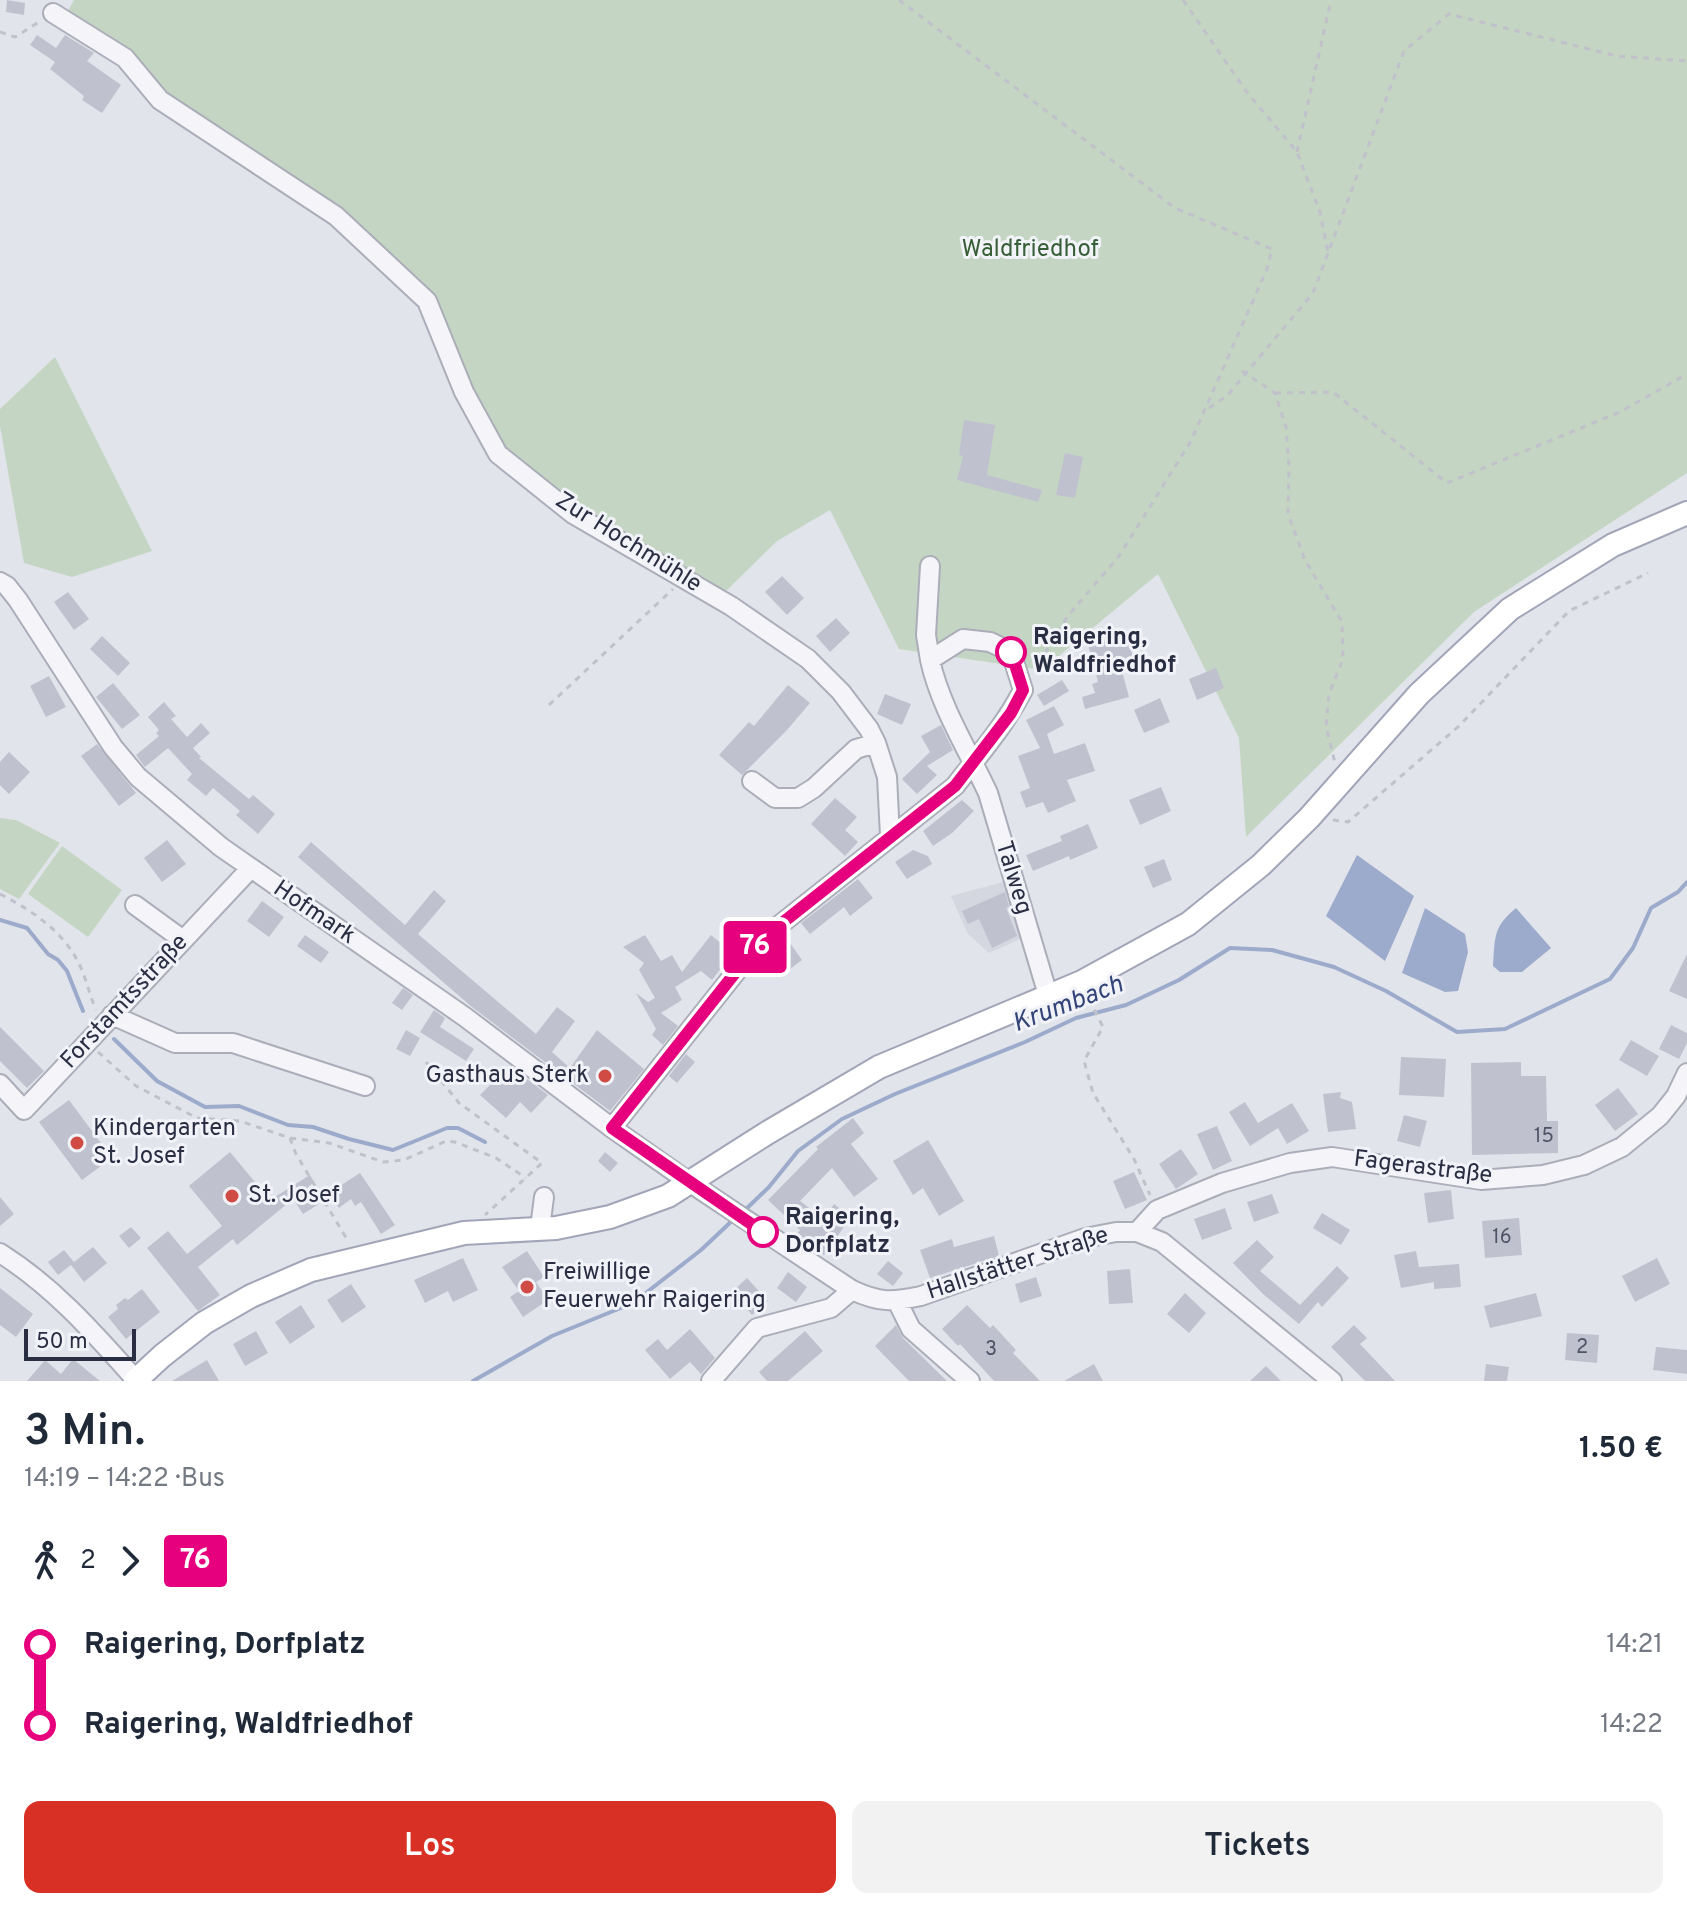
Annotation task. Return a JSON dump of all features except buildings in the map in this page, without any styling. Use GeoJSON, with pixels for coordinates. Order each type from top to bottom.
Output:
{"type":"FeatureCollection","features":[{"type":"Feature","properties":{"kind":"main road"},"geometry":{"type":"LineString","coordinates":[[136,1380],[204,1323],[251,1296],[311,1270],[464,1233],[556,1228],[610,1217],[668,1196],[879,1067],[1082,982],[1188,924],[1261,865],[1340,786],[1419,694],[1510,609],[1613,545],[1687,513]]}},
{"type":"Feature","properties":{"kind":"street","name":"Zur Hochmühle"},"geometry":{"type":"LineString","coordinates":[[53,13],[125,58],[160,100],[336,216],[427,301],[464,392],[498,454],[573,514],[685,578],[808,659],[841,692],[876,743],[887,777],[890,836]]}},
{"type":"Feature","properties":{"kind":"street","name":"Talweg"},"geometry":{"type":"LineString","coordinates":[[930,566],[926,635],[934,681],[988,793],[1048,995]]}},
{"type":"Feature","properties":{"kind":"street","name":"Hofmark"},"geometry":{"type":"LineString","coordinates":[[2,579],[104,734],[129,767],[150,787],[250,869],[465,1017],[689,1182]]}},
{"type":"Feature","properties":{"kind":"street"},"geometry":{"type":"LineString","coordinates":[[612,1128],[762,939],[955,786],[1011,713],[1023,690],[1011,652],[990,642],[963,639],[930,660]]}},
{"type":"Feature","properties":{"kind":"street"},"geometry":{"type":"LineString","coordinates":[[752,781],[775,798],[798,798],[814,788],[856,749],[876,743]]}},
{"type":"Feature","properties":{"kind":"street","name":"Forstamtsstraße"},"geometry":{"type":"LineString","coordinates":[[0,1084],[24,1110],[250,869]]}},
{"type":"Feature","properties":{"kind":"street"},"geometry":{"type":"LineString","coordinates":[[135,905],[183,940]]}},
{"type":"Feature","properties":{"kind":"street"},"geometry":{"type":"LineString","coordinates":[[109,1018],[175,1043],[233,1043],[365,1086]]}},
{"type":"Feature","properties":{"kind":"street","name":"Fagerastraße"},"geometry":{"type":"LineString","coordinates":[[1137,1232],[1157,1210],[1222,1183],[1290,1163],[1332,1157],[1481,1180],[1543,1175],[1584,1165],[1622,1147],[1660,1116],[1676,1096],[1687,1073]]}},
{"type":"Feature","properties":{"kind":"street","name":"Hallstätter Straße"},"geometry":{"type":"LineString","coordinates":[[689,1182],[852,1290],[874,1300],[897,1301],[921,1296],[1085,1238],[1116,1232],[1137,1232],[1162,1242],[1332,1381]]}},
{"type":"Feature","properties":{"kind":"street"},"geometry":{"type":"LineString","coordinates":[[540,1228],[544,1197]]}},
{"type":"Feature","properties":{"kind":"street"},"geometry":{"type":"LineString","coordinates":[[0,1253],[68,1304],[136,1380]]}},
{"type":"Feature","properties":{"kind":"street"},"geometry":{"type":"LineString","coordinates":[[711,1381],[757,1328],[831,1308],[852,1290]]}},
{"type":"Feature","properties":{"kind":"street"},"geometry":{"type":"LineString","coordinates":[[897,1301],[911,1329],[970,1381]]}},
{"type":"Feature","properties":{"kind":"path"},"geometry":{"type":"LineString","coordinates":[[899,0],[1175,208],[1272,249],[1267,269],[1191,441],[1119,556],[1067,617],[1023,690]]}},
{"type":"Feature","properties":{"kind":"path"},"geometry":{"type":"LineString","coordinates":[[1183,0],[1246,91],[1297,152],[1320,212],[1329,256]]}},
{"type":"Feature","properties":{"kind":"path"},"geometry":{"type":"LineString","coordinates":[[1297,152],[1331,0]]}},
{"type":"Feature","properties":{"kind":"path"},"geometry":{"type":"LineString","coordinates":[[0,32],[15,37],[53,13]]}},
{"type":"Feature","properties":{"kind":"path"},"geometry":{"type":"LineString","coordinates":[[1207,409],[1227,396],[1313,293],[1404,51],[1449,14],[1617,56],[1687,61]]}},
{"type":"Feature","properties":{"kind":"path"},"geometry":{"type":"LineString","coordinates":[[1244,372],[1275,393],[1333,392],[1447,483],[1620,412],[1687,374]]}},
{"type":"Feature","properties":{"kind":"path"},"geometry":{"type":"LineString","coordinates":[[1275,393],[1286,427],[1288,514],[1305,560],[1342,622],[1343,659],[1329,694],[1326,726],[1340,786]]}},
{"type":"Feature","properties":{"kind":"path"},"geometry":{"type":"LineString","coordinates":[[1309,818],[1348,822],[1459,726],[1569,611],[1648,573]]}},
{"type":"Feature","properties":{"kind":"path"},"geometry":{"type":"LineString","coordinates":[[549,705],[685,578]]}},
{"type":"Feature","properties":{"kind":"path"},"geometry":{"type":"LineString","coordinates":[[0,894],[45,921],[71,950],[81,967],[98,1014],[109,1018]]}},
{"type":"Feature","properties":{"kind":"path"},"geometry":{"type":"LineString","coordinates":[[1092,1003],[1103,1027],[1084,1061],[1093,1093],[1134,1159],[1157,1210]]}},
{"type":"Feature","properties":{"kind":"path"},"geometry":{"type":"LineString","coordinates":[[88,1041],[136,1086],[197,1118],[240,1121],[290,1138],[329,1143],[383,1162],[404,1160],[446,1141],[455,1142],[496,1158],[526,1178]]}},
{"type":"Feature","properties":{"kind":"path"},"geometry":{"type":"LineString","coordinates":[[426,1062],[459,1103],[542,1163],[464,1233]]}},
{"type":"Feature","properties":{"kind":"path"},"geometry":{"type":"LineString","coordinates":[[290,1138],[296,1154],[358,1258]]}},
{"type":"Feature","properties":{"kind":"shaded area"},"geometry":{"type":"Polygon","coordinates":[[[1007,881],[1025,937],[989,953],[968,934],[951,896],[1007,881]]]}},
{"type":"Feature","properties":{"kind":"green space","name":"Waldfriedhof"},"geometry":{"type":"Polygon","coordinates":[[[74,0],[1687,0],[1687,473],[1474,612],[1246,837],[1239,738],[1158,574],[1042,670],[899,649],[830,510],[777,541],[724,593],[685,578],[498,454],[427,301],[336,216],[164,96],[138,59],[68,11],[74,0]]]}},
{"type":"Feature","properties":{"kind":"green space"},"geometry":{"type":"Polygon","coordinates":[[[55,357],[152,551],[72,577],[24,563],[0,426],[0,409],[55,357]]]}},
{"type":"Feature","properties":{"kind":"green space"},"geometry":{"type":"Polygon","coordinates":[[[0,818],[16,820],[60,843],[19,899],[0,889],[0,818]]]}},
{"type":"Feature","properties":{"kind":"green space"},"geometry":{"type":"Polygon","coordinates":[[[62,846],[122,890],[88,937],[28,894],[62,846]]]}},
{"type":"Feature","properties":{"kind":"water"},"geometry":{"type":"Polygon","coordinates":[[[1357,855],[1414,896],[1385,961],[1326,916],[1357,855]]]}},
{"type":"Feature","properties":{"kind":"water"},"geometry":{"type":"Polygon","coordinates":[[[1425,908],[1465,934],[1468,952],[1458,991],[1445,992],[1402,973],[1425,908]]]}},
{"type":"Feature","properties":{"kind":"water"},"geometry":{"type":"Polygon","coordinates":[[[1516,908],[1551,948],[1522,972],[1500,972],[1493,966],[1497,933],[1503,921],[1516,908]]]}},
{"type":"Feature","properties":{"kind":"waterway","name":"Krumbach"},"geometry":{"type":"LineString","coordinates":[[744,1211],[769,1187],[798,1151],[842,1119],[1076,1018],[1126,1005],[1179,980],[1230,948],[1272,950],[1334,967],[1386,991],[1457,1032],[1505,1029],[1610,979],[1633,948],[1651,908],[1678,892],[1687,882]]}},
{"type":"Feature","properties":{"kind":"waterway"},"geometry":{"type":"LineString","coordinates":[[0,920],[27,928],[48,954],[58,960],[67,971],[83,1011]]}},
{"type":"Feature","properties":{"kind":"waterway"},"geometry":{"type":"LineString","coordinates":[[114,1039],[157,1081],[205,1107],[239,1106],[288,1125],[313,1127],[393,1150],[447,1128],[458,1128],[485,1142]]}},
{"type":"Feature","properties":{"kind":"waterway","name":"Krumbach"},"geometry":{"type":"LineString","coordinates":[[473,1381],[552,1336],[633,1303],[701,1250],[734,1219]]}},
{"type":"Feature","properties":{"kind":"bus line","name":"76"},"geometry":{"type":"LineString","coordinates":[[763,1232],[612,1128],[762,939],[955,786],[1011,713],[1023,690],[1011,652]]}},
{"type":"Feature","properties":{"kind":"place","name":"Raigering, Waldfriedhof"},"geometry":{"type":"Point","coordinates":[1011,652]}},
{"type":"Feature","properties":{"kind":"place","name":"Gasthaus Sterk"},"geometry":{"type":"Point","coordinates":[605,1076]}},
{"type":"Feature","properties":{"kind":"place","name":"Kindergarten St. Josef"},"geometry":{"type":"Point","coordinates":[77,1143]}},
{"type":"Feature","properties":{"kind":"place","name":"St. Josef"},"geometry":{"type":"Point","coordinates":[232,1196]}},
{"type":"Feature","properties":{"kind":"place","name":"Raigering, Dorfplatz"},"geometry":{"type":"Point","coordinates":[763,1232]}},
{"type":"Feature","properties":{"kind":"place","name":"Freiwillige Feuerwehr Raigering"},"geometry":{"type":"Point","coordinates":[527,1287]}}]}
